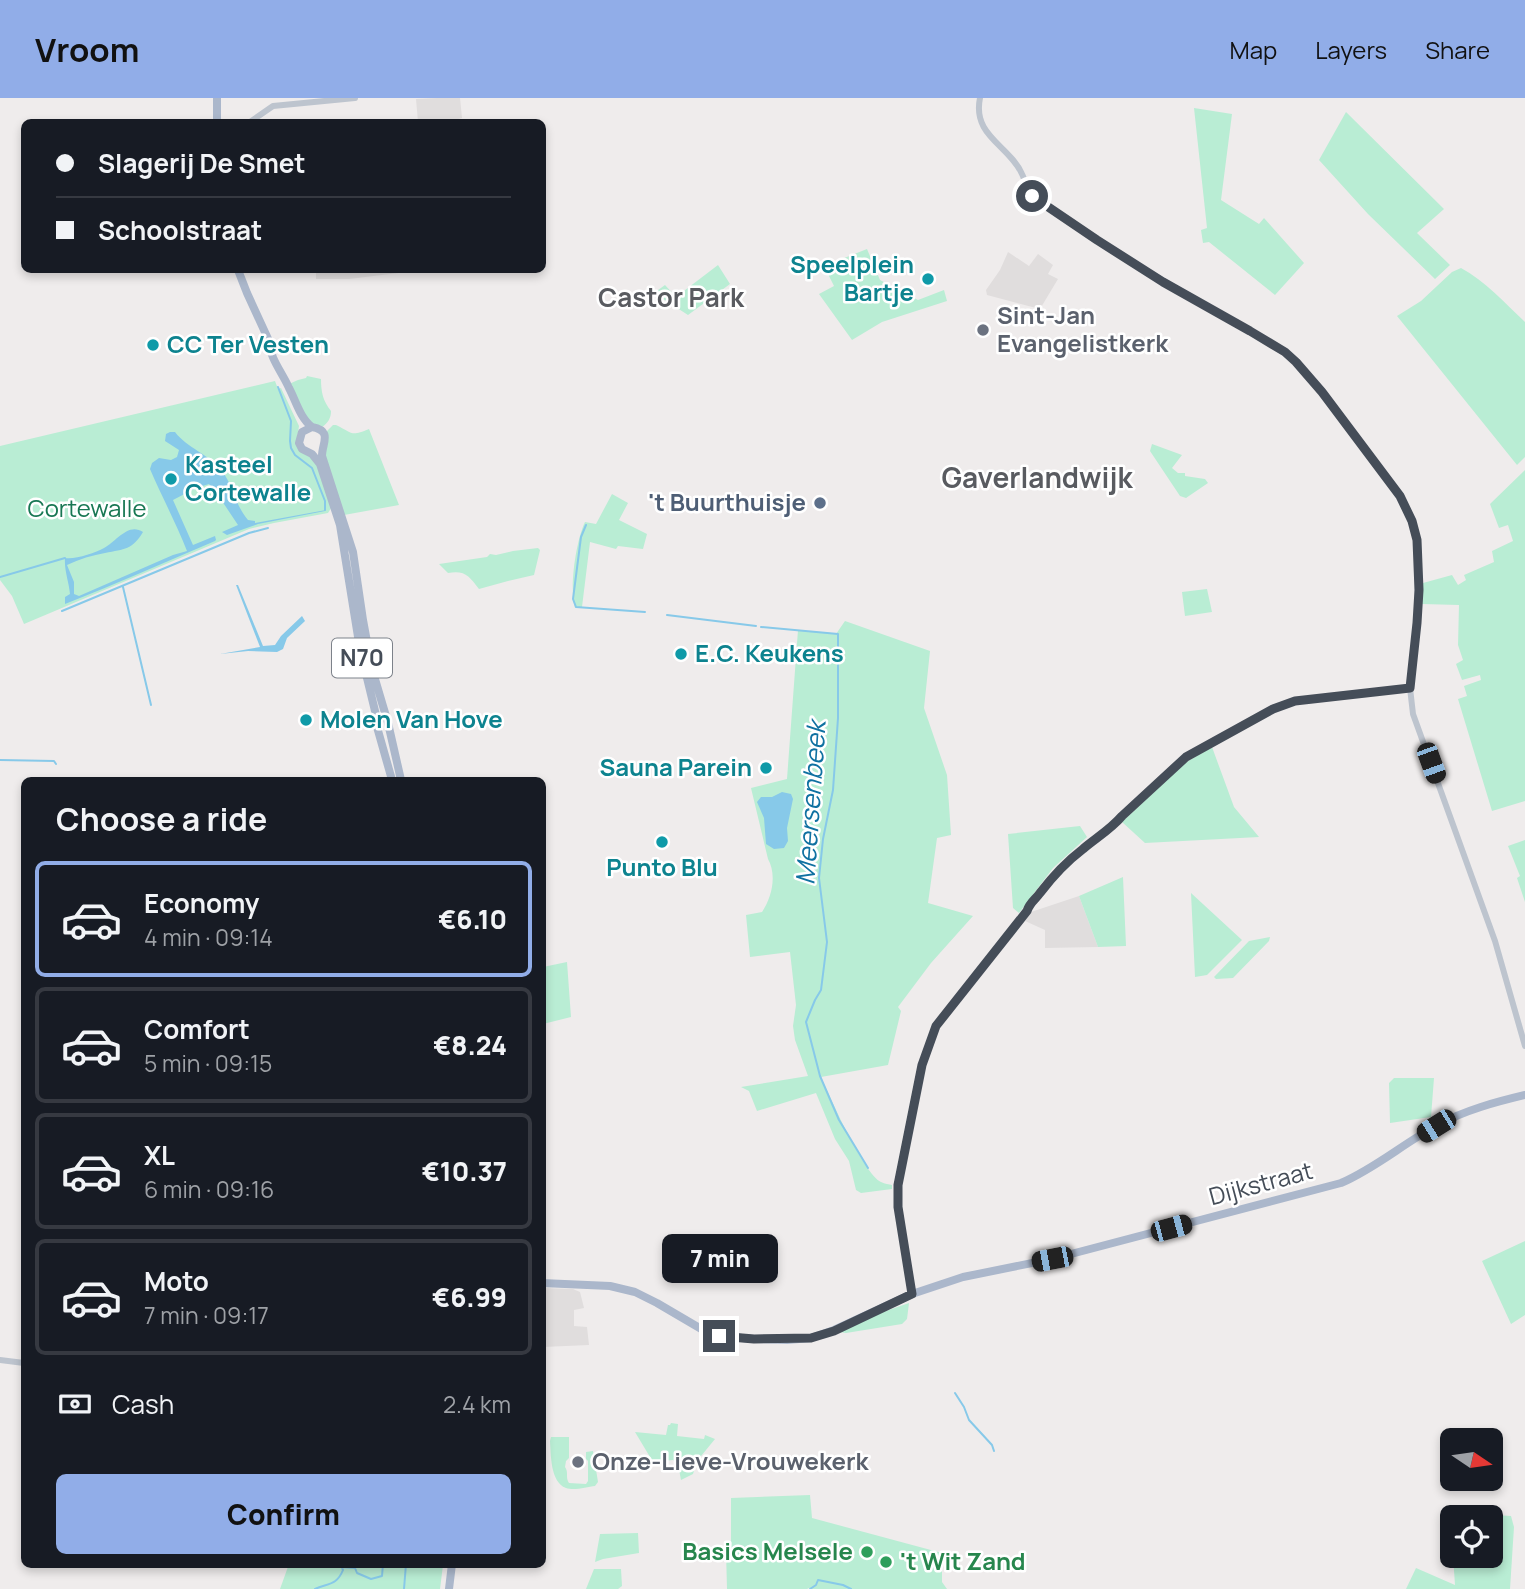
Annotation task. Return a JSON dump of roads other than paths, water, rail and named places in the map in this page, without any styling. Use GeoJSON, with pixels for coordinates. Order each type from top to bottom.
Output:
{"type":"FeatureCollection","features":[{"type":"Feature","properties":{"kind":"main road"},"geometry":{"type":"LineString","coordinates":[[217,98],[217,119]]}},
{"type":"Feature","properties":{"kind":"main road","name":"N70"},"geometry":{"type":"LineString","coordinates":[[237,273],[269,341],[283,386],[300,421],[300,446],[317,459],[340,525],[359,649],[391,777]]}},
{"type":"Feature","properties":{"kind":"main road","name":"N70"},"geometry":{"type":"LineString","coordinates":[[281,376],[288,384],[304,419],[325,437],[322,456],[353,552],[372,669],[400,777]]}},
{"type":"Feature","properties":{"kind":"main road"},"geometry":{"type":"LineString","coordinates":[[302,432],[312,427]]}},
{"type":"Feature","properties":{"kind":"main road"},"geometry":{"type":"LineString","coordinates":[[312,454],[322,450]]}},
{"type":"Feature","properties":{"kind":"main road","name":"Dijkstraat"},"geometry":{"type":"LineString","coordinates":[[546,1283],[610,1286],[635,1292],[703,1330],[719,1336],[754,1339],[811,1338],[834,1331],[912,1294],[963,1277],[1052,1259],[1341,1183],[1358,1176],[1448,1119],[1525,1095]]}},
{"type":"Feature","properties":{"kind":"main road"},"geometry":{"type":"LineString","coordinates":[[449,1589],[452,1568]]}},
{"type":"Feature","properties":{"kind":"street"},"geometry":{"type":"LineString","coordinates":[[254,119],[269,108],[284,104],[355,98]]}},
{"type":"Feature","properties":{"kind":"street"},"geometry":{"type":"LineString","coordinates":[[980,98],[979,112],[983,127],[1018,167],[1024,177],[1026,191],[1163,282],[1292,358],[1322,392],[1400,496],[1412,521],[1417,540],[1419,590],[1410,688],[1413,714],[1495,941],[1525,1046]]}},
{"type":"Feature","properties":{"kind":"street"},"geometry":{"type":"LineString","coordinates":[[912,1294],[898,1207],[898,1185],[926,1050],[936,1026],[1027,911],[1030,903],[1062,867],[1114,825],[1177,765],[1198,749],[1267,712],[1295,701],[1410,688]]}},
{"type":"Feature","properties":{"kind":"street"},"geometry":{"type":"LineString","coordinates":[[0,1360],[21,1363]]}},
{"type":"Feature","properties":{"kind":"water"},"geometry":{"type":"Polygon","coordinates":[[[175,432],[222,471],[248,520],[255,523],[326,510],[258,524],[227,535],[222,532],[238,525],[209,484],[196,488],[173,500],[193,545],[215,536],[215,541],[65,604],[65,597],[70,594],[65,558],[79,557],[100,550],[127,531],[132,529],[143,532],[127,548],[91,556],[67,565],[74,582],[74,594],[79,596],[187,551],[150,469],[152,463],[159,458],[171,460],[177,457],[179,450],[165,441],[166,434],[175,432]]]}},
{"type":"Feature","properties":{"kind":"water"},"geometry":{"type":"Polygon","coordinates":[[[236,585],[263,646],[275,645],[302,616],[305,621],[287,638],[283,649],[277,652],[220,654],[260,647],[236,585]]]}},
{"type":"Feature","properties":{"kind":"water"},"geometry":{"type":"Polygon","coordinates":[[[782,792],[791,794],[793,799],[787,828],[788,841],[784,848],[774,849],[766,844],[764,818],[757,802],[761,797],[772,797],[782,792]]]}},
{"type":"Feature","properties":{"kind":"waterway"},"geometry":{"type":"LineString","coordinates":[[278,387],[291,421],[291,448],[295,455],[312,468],[325,501],[325,510]]}},
{"type":"Feature","properties":{"kind":"waterway"},"geometry":{"type":"LineString","coordinates":[[586,525],[581,537],[573,599],[576,607],[645,612]]}},
{"type":"Feature","properties":{"kind":"waterway"},"geometry":{"type":"LineString","coordinates":[[62,611],[249,533],[268,528]]}},
{"type":"Feature","properties":{"kind":"waterway"},"geometry":{"type":"LineString","coordinates":[[0,577],[65,558]]}},
{"type":"Feature","properties":{"kind":"waterway"},"geometry":{"type":"LineString","coordinates":[[123,587],[151,705]]}},
{"type":"Feature","properties":{"kind":"waterway"},"geometry":{"type":"LineString","coordinates":[[667,615],[756,626]]}},
{"type":"Feature","properties":{"kind":"waterway","name":"Meersenbeek"},"geometry":{"type":"LineString","coordinates":[[761,627],[838,634],[838,718],[833,790],[823,839],[819,878],[827,942],[821,990],[806,1022],[820,1076],[839,1120],[868,1168]]}},
{"type":"Feature","properties":{"kind":"waterway"},"geometry":{"type":"LineString","coordinates":[[0,760],[54,761],[56,764]]}},
{"type":"Feature","properties":{"kind":"waterway","name":"Meersenbeek"},"geometry":{"type":"LineString","coordinates":[[955,1393],[969,1420],[992,1445],[994,1451]]}},
{"type":"Feature","properties":{"kind":"waterway"},"geometry":{"type":"LineString","coordinates":[[315,1589],[335,1581],[341,1575],[342,1568]]}},
{"type":"Feature","properties":{"kind":"waterway"},"geometry":{"type":"LineString","coordinates":[[355,1568],[357,1573],[371,1579],[382,1576],[383,1568]]}},
{"type":"Feature","properties":{"kind":"waterway"},"geometry":{"type":"LineString","coordinates":[[404,1589],[406,1568]]}},
{"type":"Feature","properties":{"kind":"waterway"},"geometry":{"type":"LineString","coordinates":[[810,1589],[818,1580],[851,1589]]}},
{"type":"Feature","properties":{"kind":"place","name":"Speelplein Bartje"},"geometry":{"type":"Point","coordinates":[928,279]}},
{"type":"Feature","properties":{"kind":"place","name":"Sint-Jan Evangelistkerk"},"geometry":{"type":"Point","coordinates":[983,330]}},
{"type":"Feature","properties":{"kind":"place","name":"CC Ter Vesten"},"geometry":{"type":"Point","coordinates":[153,345]}},
{"type":"Feature","properties":{"kind":"place","name":"Kasteel Cortewalle"},"geometry":{"type":"Point","coordinates":[171,479]}},
{"type":"Feature","properties":{"kind":"place","name":"'t Buurthuisje"},"geometry":{"type":"Point","coordinates":[820,503]}},
{"type":"Feature","properties":{"kind":"place","name":"E.C. Keukens"},"geometry":{"type":"Point","coordinates":[681,654]}},
{"type":"Feature","properties":{"kind":"place","name":"Molen Van Hove"},"geometry":{"type":"Point","coordinates":[306,720]}},
{"type":"Feature","properties":{"kind":"place","name":"Sauna Parein"},"geometry":{"type":"Point","coordinates":[766,768]}},
{"type":"Feature","properties":{"kind":"place","name":"Punto Blu"},"geometry":{"type":"Point","coordinates":[662,842]}},
{"type":"Feature","properties":{"kind":"place","name":"Onze-Lieve-Vrouwekerk"},"geometry":{"type":"Point","coordinates":[578,1462]}},
{"type":"Feature","properties":{"kind":"place","name":"Basics Melsele"},"geometry":{"type":"Point","coordinates":[867,1552]}},
{"type":"Feature","properties":{"kind":"place","name":"'t Wit Zand"},"geometry":{"type":"Point","coordinates":[886,1562]}},
{"type":"Feature","properties":{"kind":"district","name":"Castor Park"},"geometry":{"type":"Point","coordinates":[671,298]}},
{"type":"Feature","properties":{"kind":"district","name":"Gaverlandwijk"},"geometry":{"type":"Point","coordinates":[1037,478]}},
{"type":"Feature","properties":{"kind":"park label","name":"Cortewalle"},"geometry":{"type":"Point","coordinates":[87,509]}}]}
